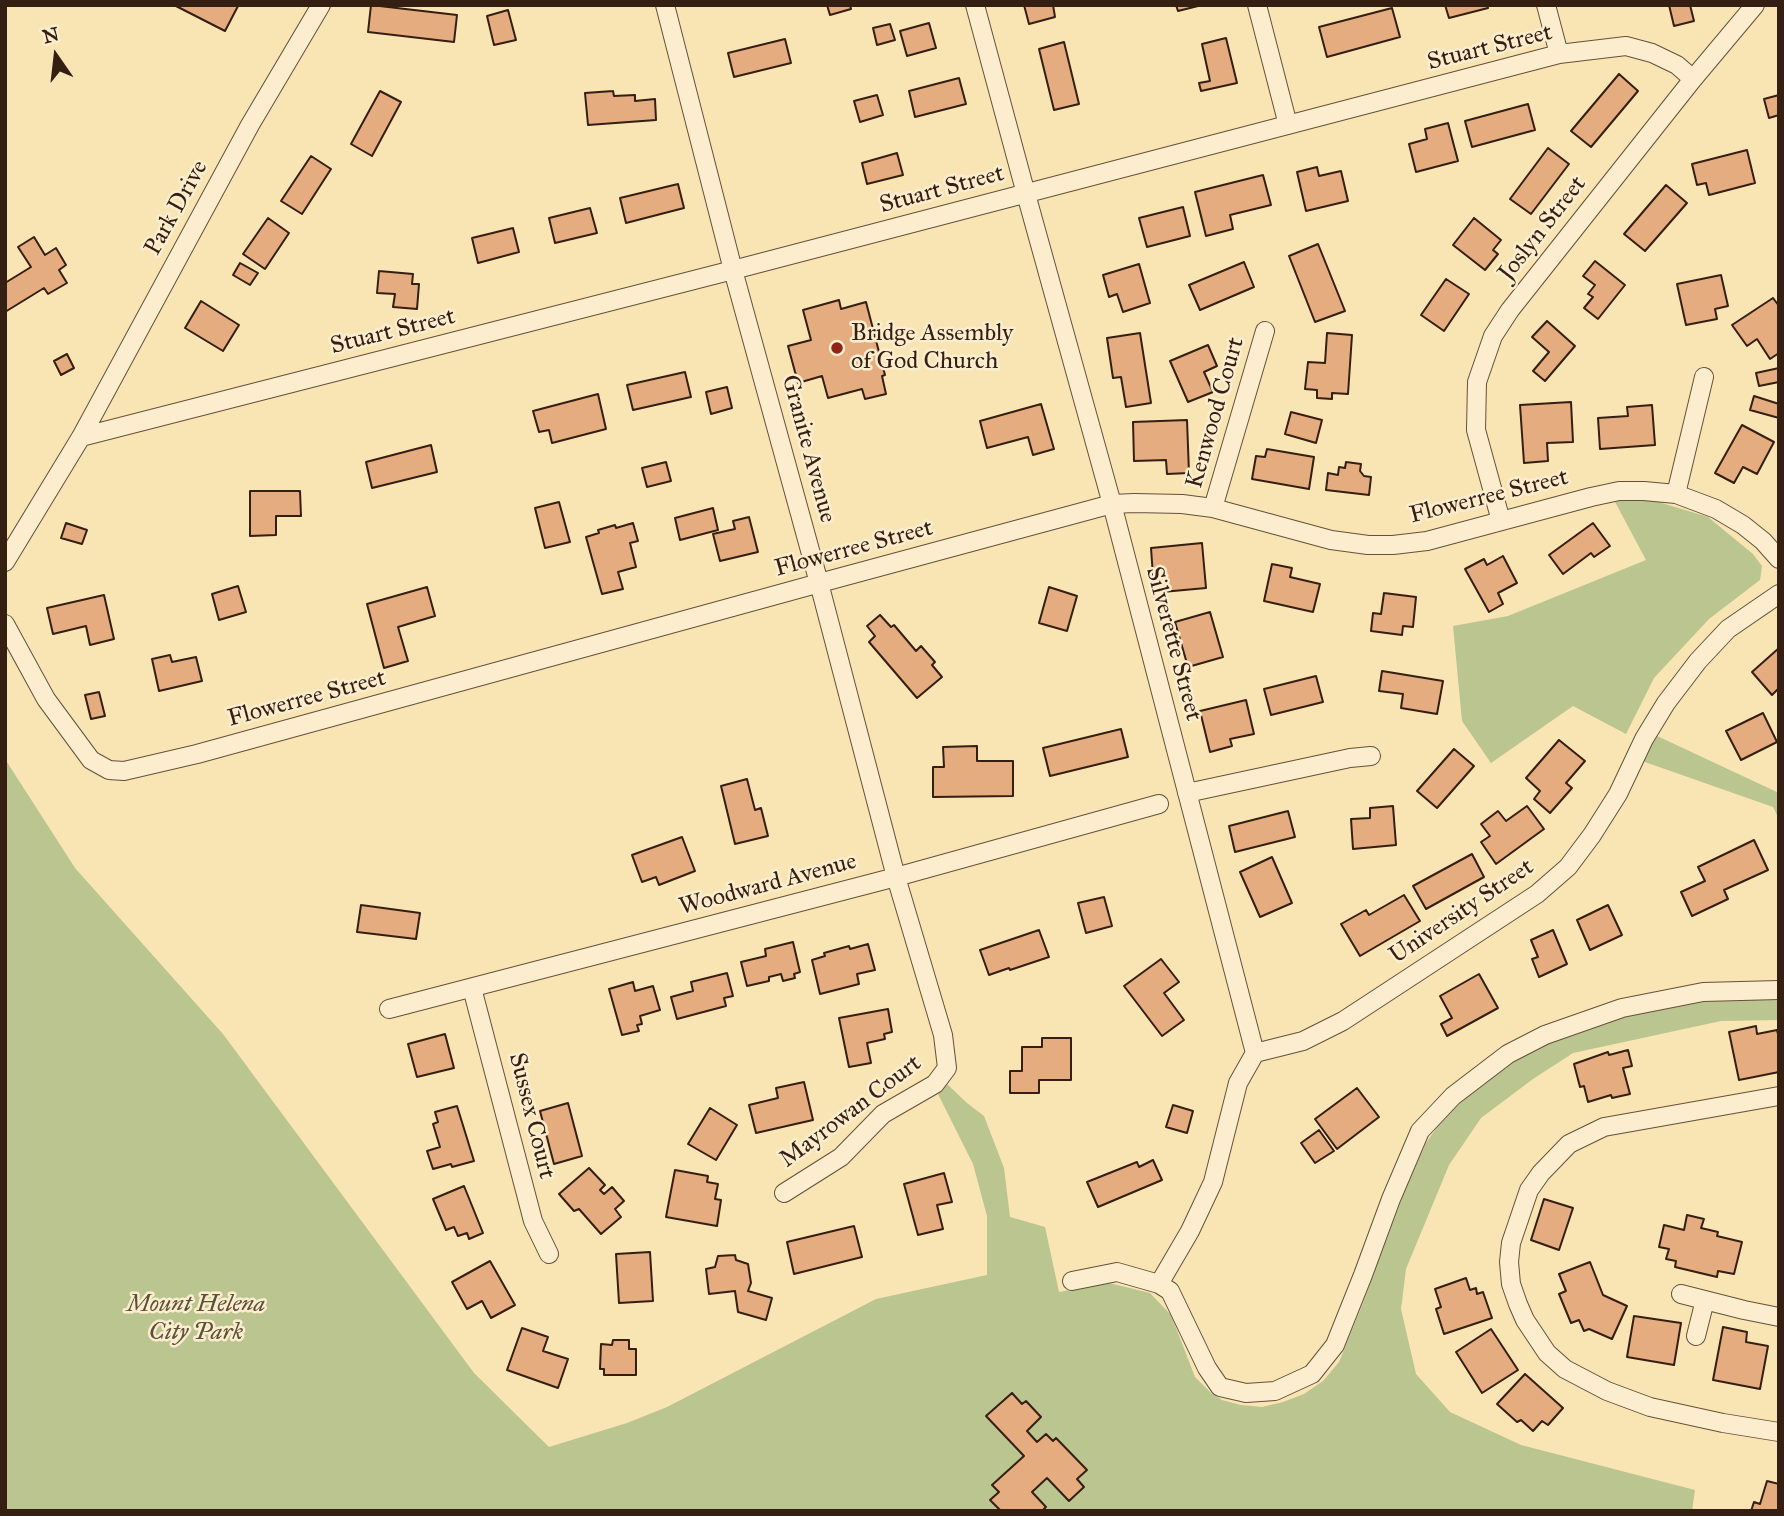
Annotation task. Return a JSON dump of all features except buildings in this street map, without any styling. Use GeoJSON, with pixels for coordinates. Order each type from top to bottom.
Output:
{"type":"FeatureCollection","features":[{"type":"Feature","properties":{"kind":"street","name":"Park Drive"},"geometry":{"type":"LineString","coordinates":[[5,562],[82,437],[250,125],[321,5]]}},
{"type":"Feature","properties":{"kind":"street","name":"Granite Avenue"},"geometry":{"type":"LineString","coordinates":[[664,5],[896,877],[943,1035],[947,1068]]}},
{"type":"Feature","properties":{"kind":"street","name":"Silverette Street"},"geometry":{"type":"LineString","coordinates":[[975,5],[1112,505],[1255,1053]]}},
{"type":"Feature","properties":{"kind":"street"},"geometry":{"type":"LineString","coordinates":[[1257,5],[1288,125]]}},
{"type":"Feature","properties":{"kind":"street"},"geometry":{"type":"LineString","coordinates":[[1546,5],[1559,54]]}},
{"type":"Feature","properties":{"kind":"street","name":"Joslyn Street"},"geometry":{"type":"LineString","coordinates":[[1501,521],[1476,430],[1477,382],[1493,336],[1510,310],[1755,5]]}},
{"type":"Feature","properties":{"kind":"street","name":"Stuart Street"},"geometry":{"type":"LineString","coordinates":[[82,437],[1559,54],[1626,46],[1652,53],[1677,65],[1693,79]]}},
{"type":"Feature","properties":{"kind":"street","name":"Kenwood Court"},"geometry":{"type":"LineString","coordinates":[[1213,508],[1265,331]]}},
{"type":"Feature","properties":{"kind":"street"},"geometry":{"type":"LineString","coordinates":[[1675,495],[1704,377]]}},
{"type":"Feature","properties":{"kind":"street","name":"Flowerree Street"},"geometry":{"type":"LineString","coordinates":[[5,624],[46,699],[91,760],[109,770],[124,771],[197,754],[1112,505],[1182,504],[1213,508],[1331,540],[1394,545],[1427,541],[1591,497],[1619,491],[1644,491],[1675,495],[1716,509],[1743,525],[1763,541],[1779,559]]}},
{"type":"Feature","properties":{"kind":"street","name":"University Street"},"geometry":{"type":"LineString","coordinates":[[1255,1053],[1303,1041],[1343,1021],[1537,894],[1568,867],[1618,793],[1644,739],[1686,676],[1728,629],[1779,594]]}},
{"type":"Feature","properties":{"kind":"street"},"geometry":{"type":"LineString","coordinates":[[1187,793],[1350,758],[1371,756]]}},
{"type":"Feature","properties":{"kind":"street","name":"Woodward Avenue"},"geometry":{"type":"LineString","coordinates":[[389,1009],[896,877],[1158,804]]}},
{"type":"Feature","properties":{"kind":"street","name":"Sussex Court"},"geometry":{"type":"LineString","coordinates":[[472,988],[533,1221],[550,1254]]}},
{"type":"Feature","properties":{"kind":"street"},"geometry":{"type":"LineString","coordinates":[[1072,1281],[1117,1272],[1159,1284],[1170,1291],[1207,1368],[1220,1387],[1246,1393],[1275,1391],[1312,1374],[1335,1345],[1420,1131],[1453,1096],[1508,1054],[1545,1035],[1622,1008],[1703,992],[1779,990]]}},
{"type":"Feature","properties":{"kind":"street"},"geometry":{"type":"LineString","coordinates":[[1159,1284],[1191,1231],[1213,1182],[1238,1083],[1255,1053]]}},
{"type":"Feature","properties":{"kind":"street","name":"Mayrowan Court"},"geometry":{"type":"LineString","coordinates":[[784,1193],[841,1157],[883,1114],[935,1084],[947,1068]]}},
{"type":"Feature","properties":{"kind":"street"},"geometry":{"type":"LineString","coordinates":[[1779,1096],[1604,1127],[1569,1144],[1541,1173],[1529,1191],[1511,1242],[1509,1262],[1511,1284],[1525,1320],[1548,1353],[1565,1369],[1607,1391],[1650,1407],[1779,1432]]}},
{"type":"Feature","properties":{"kind":"street"},"geometry":{"type":"LineString","coordinates":[[1681,1294],[1779,1317]]}},
{"type":"Feature","properties":{"kind":"street"},"geometry":{"type":"LineString","coordinates":[[1696,1336],[1705,1300]]}},
{"type":"Feature","properties":{"kind":"green space"},"geometry":{"type":"Polygon","coordinates":[[[1614,500],[1652,500],[1708,517],[1753,554],[1762,566],[1760,580],[1709,619],[1654,678],[1626,734],[1573,706],[1491,763],[1462,721],[1453,626],[1508,616],[1646,560],[1614,500]]]}},
{"type":"Feature","properties":{"kind":"green space"},"geometry":{"type":"Polygon","coordinates":[[[1655,735],[1779,793],[1779,819],[1773,807],[1642,761],[1655,735]]]}},
{"type":"Feature","properties":{"kind":"green space","name":"Mount Helena City Park"},"geometry":{"type":"Polygon","coordinates":[[[5,759],[75,868],[223,1034],[474,1373],[549,1447],[627,1423],[667,1407],[876,1299],[987,1275],[987,1216],[973,1164],[938,1094],[947,1084],[984,1116],[1004,1168],[1010,1217],[1045,1227],[1059,1292],[1109,1283],[1150,1293],[1171,1315],[1195,1377],[1211,1393],[1222,1400],[1241,1405],[1262,1407],[1283,1402],[1304,1394],[1323,1381],[1339,1362],[1426,1143],[1442,1120],[1474,1090],[1526,1053],[1583,1025],[1657,1006],[1779,997],[1779,1020],[1721,1021],[1573,1053],[1533,1079],[1481,1118],[1449,1165],[1406,1269],[1401,1309],[1416,1374],[1450,1412],[1521,1445],[1695,1490],[1692,1511],[5,1511],[5,759]]]}},
{"type":"Feature","properties":{"kind":"place","name":"Bridge Assembly of God Church"},"geometry":{"type":"Point","coordinates":[837,348]}}]}
